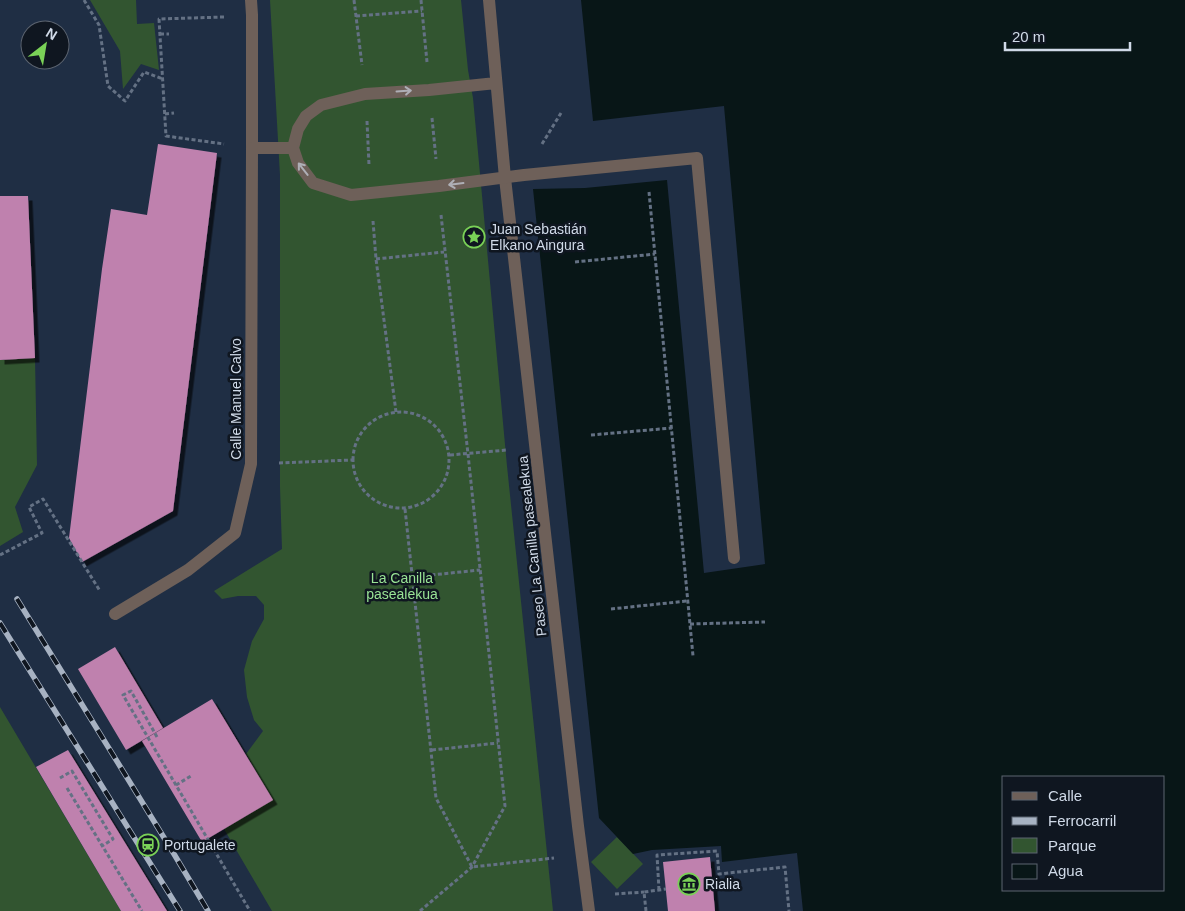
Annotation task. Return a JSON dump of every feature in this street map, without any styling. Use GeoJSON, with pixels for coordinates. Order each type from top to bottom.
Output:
{"type":"FeatureCollection","features":[{"type":"Feature","properties":{"kind":"street","name":"Calle Manuel Calvo"},"geometry":{"type":"LineString","coordinates":[[115,614],[188,570],[235,532],[251,464],[251,0]]}},
{"type":"Feature","properties":{"kind":"street","name":"Paseo La Canilla pasealekua"},"geometry":{"type":"LineString","coordinates":[[488,0],[505,178],[588,911]]}},
{"type":"Feature","properties":{"kind":"street"},"geometry":{"type":"LineString","coordinates":[[496,83],[365,94],[321,105],[306,116],[298,129],[293,148],[298,163],[313,183],[351,195],[697,158],[734,558]]}},
{"type":"Feature","properties":{"kind":"street"},"geometry":{"type":"LineString","coordinates":[[252,148],[293,148]]}},
{"type":"Feature","properties":{"kind":"path"},"geometry":{"type":"LineString","coordinates":[[84,0],[100,25],[108,86],[125,101],[144,72],[163,79]]}},
{"type":"Feature","properties":{"kind":"path"},"geometry":{"type":"LineString","coordinates":[[420,911],[472,867],[505,806],[468,454],[444,252],[421,0]]}},
{"type":"Feature","properties":{"kind":"path"},"geometry":{"type":"LineString","coordinates":[[356,16],[422,11]]}},
{"type":"Feature","properties":{"kind":"path"},"geometry":{"type":"LineString","coordinates":[[203,18],[159,19],[166,136],[252,148]]}},
{"type":"Feature","properties":{"kind":"path"},"geometry":{"type":"LineString","coordinates":[[160,34],[169,34]]}},
{"type":"Feature","properties":{"kind":"path"},"geometry":{"type":"LineString","coordinates":[[164,114],[174,113]]}},
{"type":"Feature","properties":{"kind":"path"},"geometry":{"type":"LineString","coordinates":[[542,145],[561,113]]}},
{"type":"Feature","properties":{"kind":"path"},"geometry":{"type":"LineString","coordinates":[[649,190],[693,656]]}},
{"type":"Feature","properties":{"kind":"path"},"geometry":{"type":"LineString","coordinates":[[376,259],[444,252]]}},
{"type":"Feature","properties":{"kind":"path"},"geometry":{"type":"LineString","coordinates":[[575,262],[655,254]]}},
{"type":"Feature","properties":{"kind":"path"},"geometry":{"type":"LineString","coordinates":[[396,412],[412,413],[426,419],[438,428],[446,441],[450,455],[448,472],[442,486],[433,498],[420,506],[405,509],[388,508],[373,500],[360,488],[353,472],[352,460],[356,440],[366,426],[380,416],[396,412]]}},
{"type":"Feature","properties":{"kind":"path"},"geometry":{"type":"LineString","coordinates":[[591,435],[672,428]]}},
{"type":"Feature","properties":{"kind":"path"},"geometry":{"type":"LineString","coordinates":[[450,455],[536,447]]}},
{"type":"Feature","properties":{"kind":"path"},"geometry":{"type":"LineString","coordinates":[[251,464],[352,460]]}},
{"type":"Feature","properties":{"kind":"path"},"geometry":{"type":"LineString","coordinates":[[0,555],[42,533],[28,507],[43,499],[115,614]]}},
{"type":"Feature","properties":{"kind":"path"},"geometry":{"type":"LineString","coordinates":[[405,509],[436,798],[472,867]]}},
{"type":"Feature","properties":{"kind":"path"},"geometry":{"type":"LineString","coordinates":[[412,577],[480,570]]}},
{"type":"Feature","properties":{"kind":"path"},"geometry":{"type":"LineString","coordinates":[[611,609],[688,601]]}},
{"type":"Feature","properties":{"kind":"path"},"geometry":{"type":"LineString","coordinates":[[690,624],[765,622]]}},
{"type":"Feature","properties":{"kind":"path"},"geometry":{"type":"LineString","coordinates":[[157,737],[131,691],[123,695],[250,911]]}},
{"type":"Feature","properties":{"kind":"path"},"geometry":{"type":"LineString","coordinates":[[431,750],[498,743]]}},
{"type":"Feature","properties":{"kind":"path"},"geometry":{"type":"LineString","coordinates":[[60,778],[72,771],[113,839],[102,846]]}},
{"type":"Feature","properties":{"kind":"path"},"geometry":{"type":"LineString","coordinates":[[176,785],[191,776]]}},
{"type":"Feature","properties":{"kind":"path"},"geometry":{"type":"LineString","coordinates":[[66,788],[142,911]]}},
{"type":"Feature","properties":{"kind":"path"},"geometry":{"type":"LineString","coordinates":[[659,890],[656,855],[716,851],[719,874],[784,867],[790,911]]}},
{"type":"Feature","properties":{"kind":"path"},"geometry":{"type":"LineString","coordinates":[[472,867],[582,855]]}},
{"type":"Feature","properties":{"kind":"path"},"geometry":{"type":"LineString","coordinates":[[646,911],[644,892],[666,889]]}},
{"type":"Feature","properties":{"kind":"green space"},"geometry":{"type":"Polygon","coordinates":[[[90,0],[136,0],[137,24],[154,23],[159,70],[141,64],[123,89],[120,51],[90,0]]]}},
{"type":"Feature","properties":{"kind":"green space","name":"La Canilla pasealekua"},"geometry":{"type":"Polygon","coordinates":[[[270,0],[461,0],[468,70],[473,98],[507,466],[553,911],[272,911],[224,829],[272,800],[246,754],[263,731],[254,720],[247,697],[244,670],[252,641],[264,619],[264,605],[256,596],[238,596],[222,599],[214,591],[282,549],[280,487],[280,175],[270,0]]]}},
{"type":"Feature","properties":{"kind":"green space"},"geometry":{"type":"Polygon","coordinates":[[[35,358],[37,465],[15,507],[23,532],[0,546],[0,360],[35,358]]]}},
{"type":"Feature","properties":{"kind":"green space"},"geometry":{"type":"Polygon","coordinates":[[[0,707],[121,911],[0,911],[0,707]]]}},
{"type":"Feature","properties":{"kind":"green space"},"geometry":{"type":"Polygon","coordinates":[[[617,837],[643,864],[617,889],[591,862],[617,837]]]}},
{"type":"Feature","properties":{"kind":"water"},"geometry":{"type":"Polygon","coordinates":[[[581,0],[1185,0],[1185,911],[803,911],[797,853],[722,862],[721,846],[652,850],[633,854],[599,818],[533,189],[585,188],[667,180],[704,573],[765,564],[724,106],[593,121],[581,0]]]}},
{"type":"Feature","properties":{"kind":"building"},"geometry":{"type":"Polygon","coordinates":[[[158,144],[217,153],[173,511],[82,562],[69,538],[111,209],[147,215],[158,144]]]}},
{"type":"Feature","properties":{"kind":"building"},"geometry":{"type":"Polygon","coordinates":[[[0,196],[28,196],[35,358],[0,360],[0,196]]]}},
{"type":"Feature","properties":{"kind":"building"},"geometry":{"type":"Polygon","coordinates":[[[115,647],[163,728],[126,750],[78,669],[115,647]]]}},
{"type":"Feature","properties":{"kind":"building"},"geometry":{"type":"Polygon","coordinates":[[[212,699],[273,800],[202,842],[142,741],[212,699]]]}},
{"type":"Feature","properties":{"kind":"building"},"geometry":{"type":"Polygon","coordinates":[[[68,750],[167,911],[121,911],[36,767],[68,750]]]}},
{"type":"Feature","properties":{"kind":"building"},"geometry":{"type":"Polygon","coordinates":[[[710,857],[715,911],[668,911],[663,862],[710,857]]]}},
{"type":"Feature","properties":{"kind":"railway"},"geometry":{"type":"LineString","coordinates":[[17,599],[208,911]]}},
{"type":"Feature","properties":{"kind":"railway"},"geometry":{"type":"LineString","coordinates":[[0,623],[180,911]]}},
{"type":"Feature","properties":{"kind":"place","name":"Juan Sebastián Elkano Aingura"},"geometry":{"type":"Point","coordinates":[474,237]}},
{"type":"Feature","properties":{"kind":"place","name":"Portugalete"},"geometry":{"type":"Point","coordinates":[148,845]}},
{"type":"Feature","properties":{"kind":"place","name":"Rialia"},"geometry":{"type":"Point","coordinates":[689,884]}}]}
